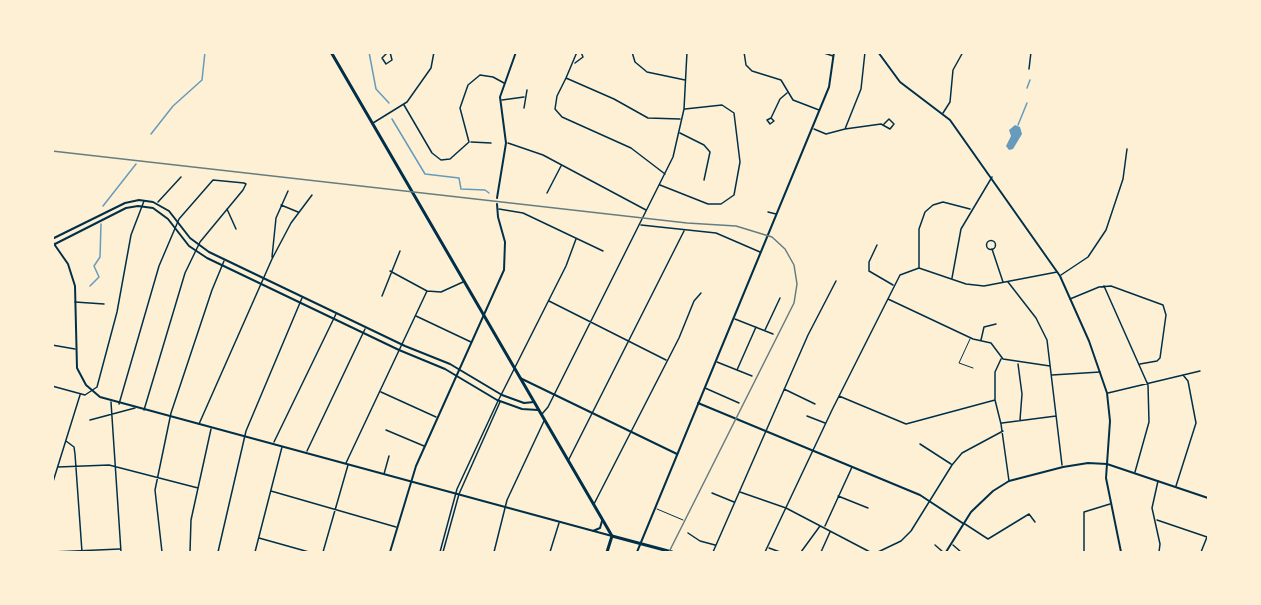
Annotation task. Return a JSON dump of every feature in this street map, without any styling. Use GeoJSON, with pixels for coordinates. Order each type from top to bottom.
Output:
{"type":"FeatureCollection","features":[{"type":"Feature","properties":{"kind":"main road"},"geometry":{"type":"LineString","coordinates":[[331,52],[612,536],[672,552]]}},
{"type":"Feature","properties":{"kind":"main road"},"geometry":{"type":"LineString","coordinates":[[607,552],[612,536]]}},
{"type":"Feature","properties":{"kind":"street"},"geometry":{"type":"LineString","coordinates":[[372,124],[404,105],[430,68],[434,52]]}},
{"type":"Feature","properties":{"kind":"street"},"geometry":{"type":"LineString","coordinates":[[497,198],[506,143],[500,101],[516,52]]}},
{"type":"Feature","properties":{"kind":"street"},"geometry":{"type":"LineString","coordinates":[[574,64],[574,56],[577,52]]}},
{"type":"Feature","properties":{"kind":"street"},"geometry":{"type":"LineString","coordinates":[[581,52],[583,57],[574,64],[566,78],[557,96],[555,109],[559,114],[631,148],[666,175]]}},
{"type":"Feature","properties":{"kind":"street"},"geometry":{"type":"LineString","coordinates":[[632,52],[635,62],[647,72],[687,80]]}},
{"type":"Feature","properties":{"kind":"street"},"geometry":{"type":"LineString","coordinates":[[541,414],[554,395],[666,175],[680,133],[687,80],[687,52]]}},
{"type":"Feature","properties":{"kind":"street"},"geometry":{"type":"LineString","coordinates":[[744,52],[749,69],[781,80],[795,101],[820,110]]}},
{"type":"Feature","properties":{"kind":"street"},"geometry":{"type":"LineString","coordinates":[[637,552],[831,83],[834,54],[821,52]]}},
{"type":"Feature","properties":{"kind":"street"},"geometry":{"type":"LineString","coordinates":[[845,129],[861,89],[865,52]]}},
{"type":"Feature","properties":{"kind":"street"},"geometry":{"type":"LineString","coordinates":[[878,52],[900,82],[943,112],[968,142],[1018,219],[1058,271],[1101,372],[1107,393],[1110,421],[1106,478],[1121,552]]}},
{"type":"Feature","properties":{"kind":"street"},"geometry":{"type":"LineString","coordinates":[[943,112],[951,102],[954,70],[963,52]]}},
{"type":"Feature","properties":{"kind":"street"},"geometry":{"type":"LineString","coordinates":[[1029,69],[1031,52]]}},
{"type":"Feature","properties":{"kind":"street"},"geometry":{"type":"LineString","coordinates":[[469,142],[460,108],[468,85],[480,75],[493,77],[504,83]]}},
{"type":"Feature","properties":{"kind":"street"},"geometry":{"type":"LineString","coordinates":[[566,78],[614,99],[648,118],[682,119]]}},
{"type":"Feature","properties":{"kind":"street"},"geometry":{"type":"LineString","coordinates":[[524,108],[524,97],[527,90]]}},
{"type":"Feature","properties":{"kind":"street"},"geometry":{"type":"LineString","coordinates":[[771,118],[780,99],[788,93]]}},
{"type":"Feature","properties":{"kind":"street"},"geometry":{"type":"LineString","coordinates":[[500,101],[524,97]]}},
{"type":"Feature","properties":{"kind":"street"},"geometry":{"type":"LineString","coordinates":[[404,105],[438,158],[447,160],[454,157],[469,142],[491,143]]}},
{"type":"Feature","properties":{"kind":"street"},"geometry":{"type":"LineString","coordinates":[[660,185],[687,198],[708,204],[721,204],[734,195],[740,162],[734,113],[722,105],[684,109]]}},
{"type":"Feature","properties":{"kind":"street"},"geometry":{"type":"LineString","coordinates":[[812,128],[826,134],[884,124]]}},
{"type":"Feature","properties":{"kind":"street"},"geometry":{"type":"LineString","coordinates":[[680,133],[704,145],[710,152],[704,180]]}},
{"type":"Feature","properties":{"kind":"street"},"geometry":{"type":"LineString","coordinates":[[506,143],[528,149],[647,211]]}},
{"type":"Feature","properties":{"kind":"street"},"geometry":{"type":"LineString","coordinates":[[1060,276],[1088,257],[1106,230],[1123,180],[1127,149]]}},
{"type":"Feature","properties":{"kind":"street"},"geometry":{"type":"LineString","coordinates":[[547,193],[561,165]]}},
{"type":"Feature","properties":{"kind":"street"},"geometry":{"type":"LineString","coordinates":[[157,204],[182,177]]}},
{"type":"Feature","properties":{"kind":"street"},"geometry":{"type":"LineString","coordinates":[[952,279],[959,234],[971,209],[992,177]]}},
{"type":"Feature","properties":{"kind":"street"},"geometry":{"type":"LineString","coordinates":[[119,404],[159,267],[178,222],[213,180],[246,184],[195,251],[181,285],[144,410]]}},
{"type":"Feature","properties":{"kind":"street"},"geometry":{"type":"LineString","coordinates":[[272,259],[276,218],[288,191]]}},
{"type":"Feature","properties":{"kind":"street"},"geometry":{"type":"LineString","coordinates":[[199,424],[272,259],[299,212],[312,195]]}},
{"type":"Feature","properties":{"kind":"street"},"geometry":{"type":"LineString","coordinates":[[52,386],[80,394],[92,392],[98,386],[116,314],[131,235],[144,201]]}},
{"type":"Feature","properties":{"kind":"street"},"geometry":{"type":"LineString","coordinates":[[534,402],[527,404],[502,395],[459,370],[225,260],[198,245],[168,210],[157,204],[144,201],[121,204],[52,239],[71,271],[75,302],[75,349],[79,375],[92,392],[111,402],[612,536]]}},
{"type":"Feature","properties":{"kind":"street"},"geometry":{"type":"LineString","coordinates":[[919,268],[919,229],[921,218],[928,209],[944,202],[971,209]]}},
{"type":"Feature","properties":{"kind":"street"},"geometry":{"type":"LineString","coordinates":[[390,552],[411,481],[425,446],[503,274],[506,242],[497,204]]}},
{"type":"Feature","properties":{"kind":"street"},"geometry":{"type":"LineString","coordinates":[[281,205],[299,212]]}},
{"type":"Feature","properties":{"kind":"street"},"geometry":{"type":"LineString","coordinates":[[55,244],[125,209],[143,206],[161,213],[195,251],[222,265],[399,350],[457,375],[499,401],[522,409],[538,410]]}},
{"type":"Feature","properties":{"kind":"street"},"geometry":{"type":"LineString","coordinates":[[227,209],[232,214],[236,229]]}},
{"type":"Feature","properties":{"kind":"street"},"geometry":{"type":"LineString","coordinates":[[497,209],[522,213],[603,251]]}},
{"type":"Feature","properties":{"kind":"street"},"geometry":{"type":"LineString","coordinates":[[768,212],[777,214]]}},
{"type":"Feature","properties":{"kind":"street"},"geometry":{"type":"LineString","coordinates":[[640,224],[716,233],[761,253]]}},
{"type":"Feature","properties":{"kind":"street"},"geometry":{"type":"LineString","coordinates":[[568,461],[684,231]]}},
{"type":"Feature","properties":{"kind":"street"},"geometry":{"type":"LineString","coordinates":[[441,552],[457,493],[576,239]]}},
{"type":"Feature","properties":{"kind":"street"},"geometry":{"type":"LineString","coordinates":[[877,245],[869,262],[869,271],[894,285]]}},
{"type":"Feature","properties":{"kind":"street"},"geometry":{"type":"LineString","coordinates":[[992,249],[1003,283]]}},
{"type":"Feature","properties":{"kind":"street"},"geometry":{"type":"LineString","coordinates":[[382,296],[400,251]]}},
{"type":"Feature","properties":{"kind":"street"},"geometry":{"type":"LineString","coordinates":[[162,552],[154,496],[170,417],[225,260]]}},
{"type":"Feature","properties":{"kind":"street"},"geometry":{"type":"LineString","coordinates":[[765,552],[887,298],[903,273],[919,268],[977,286],[1058,271]]}},
{"type":"Feature","properties":{"kind":"street"},"geometry":{"type":"LineString","coordinates":[[391,271],[427,291],[441,292],[464,281]]}},
{"type":"Feature","properties":{"kind":"street"},"geometry":{"type":"LineString","coordinates":[[713,552],[765,430],[824,301],[836,281]]}},
{"type":"Feature","properties":{"kind":"street"},"geometry":{"type":"LineString","coordinates":[[1008,282],[1045,334],[1063,468]]}},
{"type":"Feature","properties":{"kind":"street"},"geometry":{"type":"LineString","coordinates":[[1070,299],[1104,286],[1159,302],[1166,309],[1160,358],[1157,362],[1139,364]]}},
{"type":"Feature","properties":{"kind":"street"},"geometry":{"type":"LineString","coordinates":[[1104,286],[1148,385],[1148,428],[1135,472]]}},
{"type":"Feature","properties":{"kind":"street"},"geometry":{"type":"LineString","coordinates":[[323,552],[347,464],[427,291]]}},
{"type":"Feature","properties":{"kind":"street"},"geometry":{"type":"LineString","coordinates":[[593,505],[694,301],[701,293]]}},
{"type":"Feature","properties":{"kind":"street"},"geometry":{"type":"LineString","coordinates":[[218,552],[244,436],[302,297]]}},
{"type":"Feature","properties":{"kind":"street"},"geometry":{"type":"LineString","coordinates":[[764,330],[780,298]]}},
{"type":"Feature","properties":{"kind":"street"},"geometry":{"type":"LineString","coordinates":[[887,298],[970,337],[992,344],[1001,358],[1018,363],[1051,366]]}},
{"type":"Feature","properties":{"kind":"street"},"geometry":{"type":"LineString","coordinates":[[548,301],[666,360]]}},
{"type":"Feature","properties":{"kind":"street"},"geometry":{"type":"LineString","coordinates":[[75,302],[104,304]]}},
{"type":"Feature","properties":{"kind":"street"},"geometry":{"type":"LineString","coordinates":[[274,444],[336,313]]}},
{"type":"Feature","properties":{"kind":"street"},"geometry":{"type":"LineString","coordinates":[[416,316],[472,342]]}},
{"type":"Feature","properties":{"kind":"street"},"geometry":{"type":"LineString","coordinates":[[734,319],[773,334]]}},
{"type":"Feature","properties":{"kind":"street"},"geometry":{"type":"LineString","coordinates":[[981,341],[984,327],[996,324]]}},
{"type":"Feature","properties":{"kind":"street"},"geometry":{"type":"LineString","coordinates":[[737,370],[756,327]]}},
{"type":"Feature","properties":{"kind":"street"},"geometry":{"type":"LineString","coordinates":[[306,453],[366,328]]}},
{"type":"Feature","properties":{"kind":"street"},"geometry":{"type":"LineString","coordinates":[[52,345],[75,349]]}},
{"type":"Feature","properties":{"kind":"street"},"geometry":{"type":"LineString","coordinates":[[1001,358],[995,372],[994,400],[1002,424],[1009,481]]}},
{"type":"Feature","properties":{"kind":"street"},"geometry":{"type":"LineString","coordinates":[[716,362],[752,376]]}},
{"type":"Feature","properties":{"kind":"street"},"geometry":{"type":"LineString","coordinates":[[1018,363],[1022,394],[1020,420]]}},
{"type":"Feature","properties":{"kind":"street"},"geometry":{"type":"LineString","coordinates":[[1107,393],[1200,371]]}},
{"type":"Feature","properties":{"kind":"street"},"geometry":{"type":"LineString","coordinates":[[1052,375],[1101,372]]}},
{"type":"Feature","properties":{"kind":"street"},"geometry":{"type":"LineString","coordinates":[[1176,486],[1197,418],[1188,381],[1183,375]]}},
{"type":"Feature","properties":{"kind":"street"},"geometry":{"type":"LineString","coordinates":[[520,378],[677,454]]}},
{"type":"Feature","properties":{"kind":"street"},"geometry":{"type":"LineString","coordinates":[[705,388],[739,403]]}},
{"type":"Feature","properties":{"kind":"street"},"geometry":{"type":"LineString","coordinates":[[784,389],[815,404]]}},
{"type":"Feature","properties":{"kind":"street"},"geometry":{"type":"LineString","coordinates":[[379,391],[437,418]]}},
{"type":"Feature","properties":{"kind":"street"},"geometry":{"type":"LineString","coordinates":[[53,485],[80,394]]}},
{"type":"Feature","properties":{"kind":"street"},"geometry":{"type":"LineString","coordinates":[[839,396],[906,424],[994,400]]}},
{"type":"Feature","properties":{"kind":"street"},"geometry":{"type":"LineString","coordinates":[[52,552],[121,551],[111,402]]}},
{"type":"Feature","properties":{"kind":"street"},"geometry":{"type":"LineString","coordinates":[[699,403],[920,495],[988,539],[1029,514],[1035,522]]}},
{"type":"Feature","properties":{"kind":"street"},"geometry":{"type":"LineString","coordinates":[[90,420],[135,408]]}},
{"type":"Feature","properties":{"kind":"street"},"geometry":{"type":"LineString","coordinates":[[807,416],[826,423]]}},
{"type":"Feature","properties":{"kind":"street"},"geometry":{"type":"LineString","coordinates":[[1002,424],[1056,416]]}},
{"type":"Feature","properties":{"kind":"street"},"geometry":{"type":"LineString","coordinates":[[494,552],[505,506],[544,421]]}},
{"type":"Feature","properties":{"kind":"street"},"geometry":{"type":"LineString","coordinates":[[190,552],[191,520],[212,428]]}},
{"type":"Feature","properties":{"kind":"street"},"geometry":{"type":"LineString","coordinates":[[386,430],[425,446]]}},
{"type":"Feature","properties":{"kind":"street"},"geometry":{"type":"LineString","coordinates":[[878,552],[901,541],[962,453],[1003,431]]}},
{"type":"Feature","properties":{"kind":"street"},"geometry":{"type":"LineString","coordinates":[[66,441],[75,450],[82,552]]}},
{"type":"Feature","properties":{"kind":"street"},"geometry":{"type":"LineString","coordinates":[[920,444],[952,465]]}},
{"type":"Feature","properties":{"kind":"street"},"geometry":{"type":"LineString","coordinates":[[255,552],[282,446]]}},
{"type":"Feature","properties":{"kind":"street"},"geometry":{"type":"LineString","coordinates":[[384,474],[389,456]]}},
{"type":"Feature","properties":{"kind":"street"},"geometry":{"type":"LineString","coordinates":[[935,545],[945,552],[953,545],[975,506],[1009,481],[1063,468],[1107,464],[1209,498]]}},
{"type":"Feature","properties":{"kind":"street"},"geometry":{"type":"LineString","coordinates":[[58,468],[115,466],[198,488]]}},
{"type":"Feature","properties":{"kind":"street"},"geometry":{"type":"LineString","coordinates":[[824,527],[852,466]]}},
{"type":"Feature","properties":{"kind":"street"},"geometry":{"type":"LineString","coordinates":[[1158,481],[1152,503],[1161,544],[1159,552]]}},
{"type":"Feature","properties":{"kind":"street"},"geometry":{"type":"LineString","coordinates":[[271,491],[397,527]]}},
{"type":"Feature","properties":{"kind":"street"},"geometry":{"type":"LineString","coordinates":[[739,492],[786,508],[870,552]]}},
{"type":"Feature","properties":{"kind":"street"},"geometry":{"type":"LineString","coordinates":[[712,493],[734,503]]}},
{"type":"Feature","properties":{"kind":"street"},"geometry":{"type":"LineString","coordinates":[[838,496],[868,508]]}},
{"type":"Feature","properties":{"kind":"street"},"geometry":{"type":"LineString","coordinates":[[1084,552],[1084,512],[1110,504]]}},
{"type":"Feature","properties":{"kind":"street"},"geometry":{"type":"LineString","coordinates":[[1155,519],[1207,537],[1201,552]]}},
{"type":"Feature","properties":{"kind":"street"},"geometry":{"type":"LineString","coordinates":[[594,531],[600,528],[602,520]]}},
{"type":"Feature","properties":{"kind":"street"},"geometry":{"type":"LineString","coordinates":[[550,552],[560,522]]}},
{"type":"Feature","properties":{"kind":"street"},"geometry":{"type":"LineString","coordinates":[[801,552],[807,542],[813,539],[820,525]]}},
{"type":"Feature","properties":{"kind":"street"},"geometry":{"type":"LineString","coordinates":[[822,552],[831,531]]}},
{"type":"Feature","properties":{"kind":"street"},"geometry":{"type":"LineString","coordinates":[[688,533],[701,542],[716,546]]}},
{"type":"Feature","properties":{"kind":"street"},"geometry":{"type":"LineString","coordinates":[[259,538],[309,552]]}},
{"type":"Feature","properties":{"kind":"street"},"geometry":{"type":"LineString","coordinates":[[953,545],[961,552]]}},
{"type":"Feature","properties":{"kind":"street"},"geometry":{"type":"LineString","coordinates":[[768,547],[780,552]]}},
{"type":"Feature","properties":{"kind":"lane"},"geometry":{"type":"LineString","coordinates":[[970,337],[959,363],[973,368]]}},
{"type":"Feature","properties":{"kind":"lane"},"geometry":{"type":"LineString","coordinates":[[655,508],[682,520]]}},
{"type":"Feature","properties":{"kind":"water"},"geometry":{"type":"Polygon","coordinates":[[[1015,125],[1020,127],[1022,134],[1013,149],[1009,150],[1006,146],[1011,136],[1009,130],[1015,125]]]}},
{"type":"Feature","properties":{"kind":"waterway"},"geometry":{"type":"LineString","coordinates":[[151,134],[173,106],[202,80],[205,52]]}},
{"type":"Feature","properties":{"kind":"waterway"},"geometry":{"type":"LineString","coordinates":[[369,52],[376,89],[389,103]]}},
{"type":"Feature","properties":{"kind":"waterway"},"geometry":{"type":"LineString","coordinates":[[1027,88],[1030,80]]}},
{"type":"Feature","properties":{"kind":"waterway"},"geometry":{"type":"LineString","coordinates":[[1018,125],[1027,103]]}},
{"type":"Feature","properties":{"kind":"waterway"},"geometry":{"type":"LineString","coordinates":[[392,119],[425,174],[459,178],[461,189],[485,190],[489,193]]}},
{"type":"Feature","properties":{"kind":"waterway"},"geometry":{"type":"LineString","coordinates":[[103,206],[136,164]]}},
{"type":"Feature","properties":{"kind":"waterway"},"geometry":{"type":"LineString","coordinates":[[90,286],[99,277],[94,266],[100,257],[101,224]]}},
{"type":"Feature","properties":{"kind":"railway"},"geometry":{"type":"LineString","coordinates":[[52,151],[687,223],[736,226],[772,237],[785,249],[794,265],[797,284],[794,303],[669,552]]}}]}
